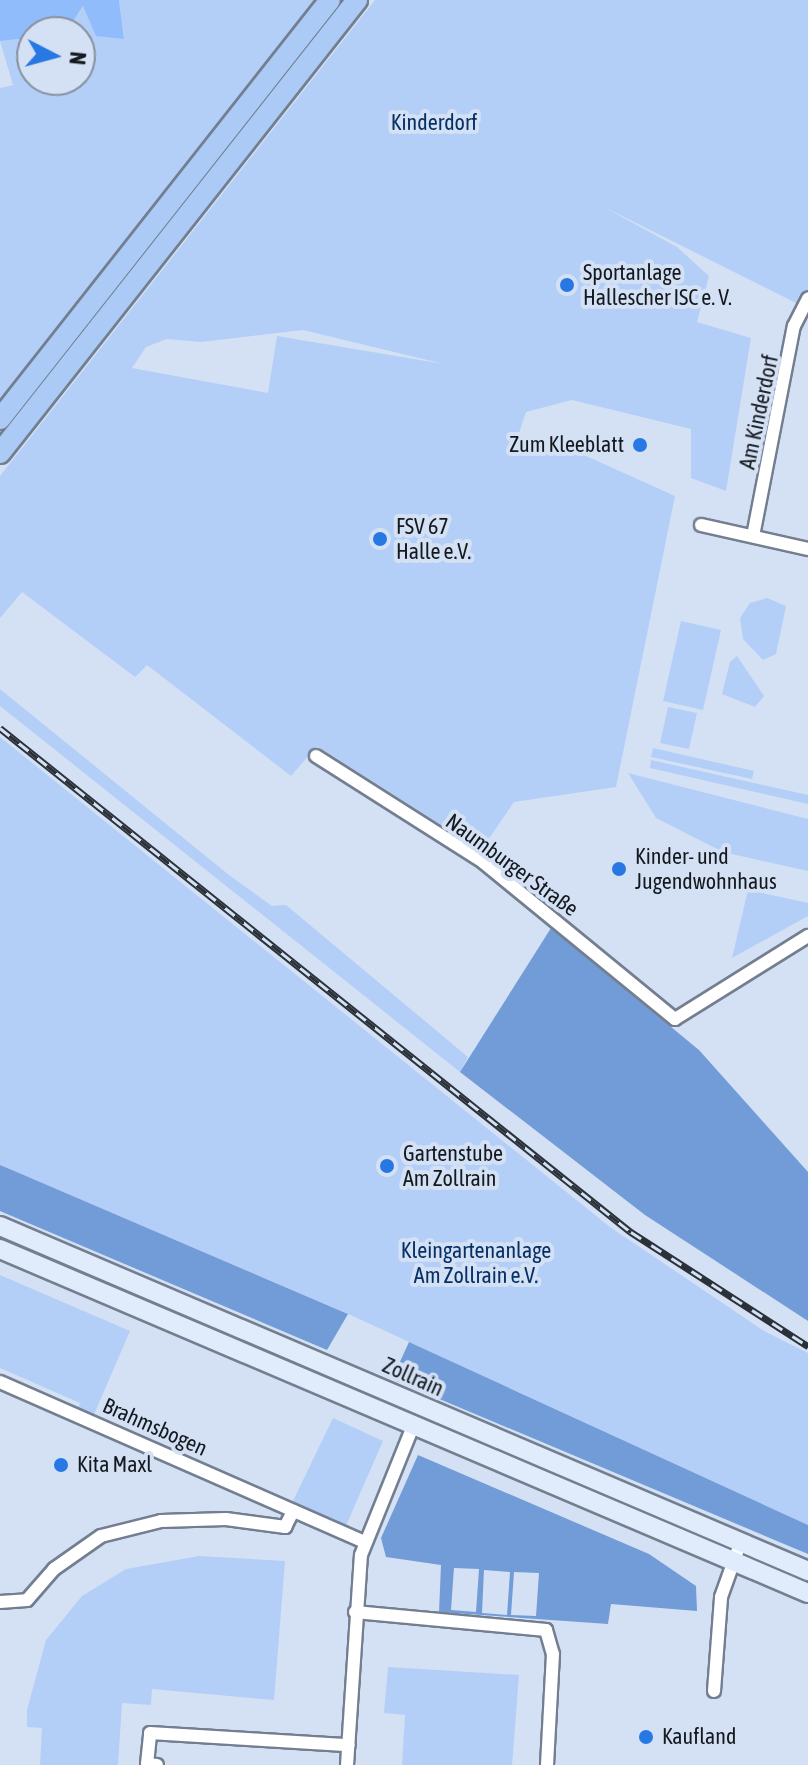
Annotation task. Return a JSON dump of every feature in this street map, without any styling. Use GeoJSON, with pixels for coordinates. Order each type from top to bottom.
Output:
{"type":"FeatureCollection","features":[{"type":"Feature","properties":{"kind":"highway"},"geometry":{"type":"LineString","coordinates":[[0,419],[330,0]]}},
{"type":"Feature","properties":{"kind":"highway"},"geometry":{"type":"LineString","coordinates":[[0,453],[357,0]]}},
{"type":"Feature","properties":{"kind":"main road","name":"Zollrain"},"geometry":{"type":"LineString","coordinates":[[0,1226],[808,1571]]}},
{"type":"Feature","properties":{"kind":"main road","name":"Zollrain"},"geometry":{"type":"LineString","coordinates":[[0,1249],[730,1563],[808,1593]]}},
{"type":"Feature","properties":{"kind":"main road"},"geometry":{"type":"LineString","coordinates":[[413,1426],[421,1407]]}},
{"type":"Feature","properties":{"kind":"street","name":"Am Kinderdorf"},"geometry":{"type":"LineString","coordinates":[[753,536],[794,326],[808,298]]}},
{"type":"Feature","properties":{"kind":"street"},"geometry":{"type":"LineString","coordinates":[[701,525],[808,549]]}},
{"type":"Feature","properties":{"kind":"street","name":"Naumburger Straße"},"geometry":{"type":"LineString","coordinates":[[316,756],[483,862],[675,1019],[808,936]]}},
{"type":"Feature","properties":{"kind":"street","name":"Brahmsbogen"},"geometry":{"type":"LineString","coordinates":[[0,1382],[365,1542]]}},
{"type":"Feature","properties":{"kind":"street"},"geometry":{"type":"LineString","coordinates":[[347,1765],[355,1612],[365,1542],[413,1426]]}},
{"type":"Feature","properties":{"kind":"street"},"geometry":{"type":"LineString","coordinates":[[0,1602],[27,1600],[54,1569],[101,1536],[161,1521],[226,1519],[285,1527],[293,1511]]}},
{"type":"Feature","properties":{"kind":"street"},"geometry":{"type":"LineString","coordinates":[[714,1691],[721,1597],[730,1563],[740,1544]]}},
{"type":"Feature","properties":{"kind":"street"},"geometry":{"type":"LineString","coordinates":[[355,1612],[546,1630],[553,1654],[547,1765]]}},
{"type":"Feature","properties":{"kind":"street"},"geometry":{"type":"LineString","coordinates":[[157,1765],[147,1765],[150,1733],[349,1745]]}},
{"type":"Feature","properties":{"kind":"green space"},"geometry":{"type":"Polygon","coordinates":[[[119,0],[317,0],[0,400],[0,88],[13,85],[0,41],[16,39],[16,96],[96,96],[96,16],[77,16],[84,5],[124,38],[119,0]]]}},
{"type":"Feature","properties":{"kind":"green space","name":"Kinderdorf"},"geometry":{"type":"Polygon","coordinates":[[[375,0],[808,0],[808,309],[602,206],[677,247],[709,276],[697,322],[751,338],[726,491],[691,478],[691,429],[572,400],[526,412],[516,442],[586,456],[675,496],[616,787],[514,802],[481,850],[317,746],[291,776],[147,665],[135,677],[22,592],[0,618],[0,476],[375,0]],[[303,330],[201,342],[167,339],[146,347],[132,368],[268,393],[277,336],[444,364],[303,330]]]}},
{"type":"Feature","properties":{"kind":"green space"},"geometry":{"type":"Polygon","coordinates":[[[767,598],[786,606],[776,654],[763,660],[743,639],[740,618],[750,603],[767,598]]]}},
{"type":"Feature","properties":{"kind":"green space"},"geometry":{"type":"Polygon","coordinates":[[[681,621],[721,630],[703,710],[663,701],[681,621]]]}},
{"type":"Feature","properties":{"kind":"green space"},"geometry":{"type":"Polygon","coordinates":[[[737,656],[764,696],[755,707],[722,694],[730,662],[737,656]]]}},
{"type":"Feature","properties":{"kind":"green space"},"geometry":{"type":"Polygon","coordinates":[[[0,689],[229,875],[272,906],[286,905],[468,1057],[460,1072],[0,706],[0,689]]]}},
{"type":"Feature","properties":{"kind":"green space"},"geometry":{"type":"Polygon","coordinates":[[[668,707],[697,713],[689,749],[660,743],[668,707]]]}},
{"type":"Feature","properties":{"kind":"green space","name":"Kleingartenanlage Am Zollrain e.V."},"geometry":{"type":"Polygon","coordinates":[[[0,737],[610,1227],[764,1331],[808,1353],[808,1525],[344,1312],[0,1165],[0,737]]]}},
{"type":"Feature","properties":{"kind":"green space"},"geometry":{"type":"Polygon","coordinates":[[[653,748],[754,771],[752,779],[651,757],[653,748]]]}},
{"type":"Feature","properties":{"kind":"green space"},"geometry":{"type":"Polygon","coordinates":[[[651,760],[808,795],[808,804],[650,768],[651,760]]]}},
{"type":"Feature","properties":{"kind":"green space"},"geometry":{"type":"Polygon","coordinates":[[[628,773],[808,819],[808,871],[723,852],[656,818],[628,773]]]}},
{"type":"Feature","properties":{"kind":"green space"},"geometry":{"type":"Polygon","coordinates":[[[748,890],[808,903],[808,916],[732,958],[748,890]]]}},
{"type":"Feature","properties":{"kind":"green space"},"geometry":{"type":"Polygon","coordinates":[[[0,1275],[130,1331],[92,1419],[77,1413],[80,1403],[0,1368],[0,1275]]]}},
{"type":"Feature","properties":{"kind":"green space"},"geometry":{"type":"Polygon","coordinates":[[[333,1418],[383,1441],[345,1528],[292,1503],[333,1418]]]}},
{"type":"Feature","properties":{"kind":"green space"},"geometry":{"type":"Polygon","coordinates":[[[199,1556],[285,1561],[274,1700],[152,1689],[151,1705],[122,1703],[118,1765],[40,1765],[42,1728],[27,1727],[27,1710],[46,1640],[82,1596],[126,1569],[199,1556]]]}},
{"type":"Feature","properties":{"kind":"green space"},"geometry":{"type":"Polygon","coordinates":[[[388,1667],[519,1675],[512,1765],[402,1765],[405,1715],[384,1713],[388,1667]]]}},
{"type":"Feature","properties":{"kind":"shaded area"},"geometry":{"type":"Polygon","coordinates":[[[0,0],[119,0],[124,39],[96,36],[96,16],[87,16],[83,6],[76,16],[16,16],[16,39],[0,41],[0,0]]]}},
{"type":"Feature","properties":{"kind":"shaded area"},"geometry":{"type":"Polygon","coordinates":[[[551,928],[699,1050],[808,1172],[808,1321],[645,1215],[460,1072],[551,928]]]}},
{"type":"Feature","properties":{"kind":"shaded area"},"geometry":{"type":"Polygon","coordinates":[[[0,1165],[348,1314],[327,1350],[0,1211],[0,1165]]]}},
{"type":"Feature","properties":{"kind":"shaded area"},"geometry":{"type":"Polygon","coordinates":[[[409,1342],[808,1525],[808,1554],[392,1379],[409,1342]]]}},
{"type":"Feature","properties":{"kind":"shaded area"},"geometry":{"type":"Polygon","coordinates":[[[418,1455],[649,1554],[696,1586],[697,1611],[611,1604],[608,1624],[439,1612],[441,1565],[386,1557],[381,1538],[418,1455]],[[454,1568],[451,1610],[476,1612],[479,1569],[454,1568]],[[484,1570],[482,1613],[507,1615],[510,1572],[484,1570]],[[514,1572],[511,1615],[536,1616],[539,1573],[514,1572]]]}},
{"type":"Feature","properties":{"kind":"railway"},"geometry":{"type":"LineString","coordinates":[[0,728],[631,1232],[808,1346]]}},
{"type":"Feature","properties":{"kind":"place","name":"Sportanlage Hallescher ISC e. V."},"geometry":{"type":"Point","coordinates":[567,285]}},
{"type":"Feature","properties":{"kind":"place","name":"Zum Kleeblatt"},"geometry":{"type":"Point","coordinates":[640,445]}},
{"type":"Feature","properties":{"kind":"place","name":"FSV 67 Halle e.V."},"geometry":{"type":"Point","coordinates":[380,539]}},
{"type":"Feature","properties":{"kind":"place","name":"Kinder- und Jugendwohnhaus"},"geometry":{"type":"Point","coordinates":[619,869]}},
{"type":"Feature","properties":{"kind":"place","name":"Gartenstube Am Zollrain"},"geometry":{"type":"Point","coordinates":[387,1166]}},
{"type":"Feature","properties":{"kind":"place","name":"Kita Maxl"},"geometry":{"type":"Point","coordinates":[61,1465]}},
{"type":"Feature","properties":{"kind":"place","name":"Kaufland"},"geometry":{"type":"Point","coordinates":[646,1737]}}]}
